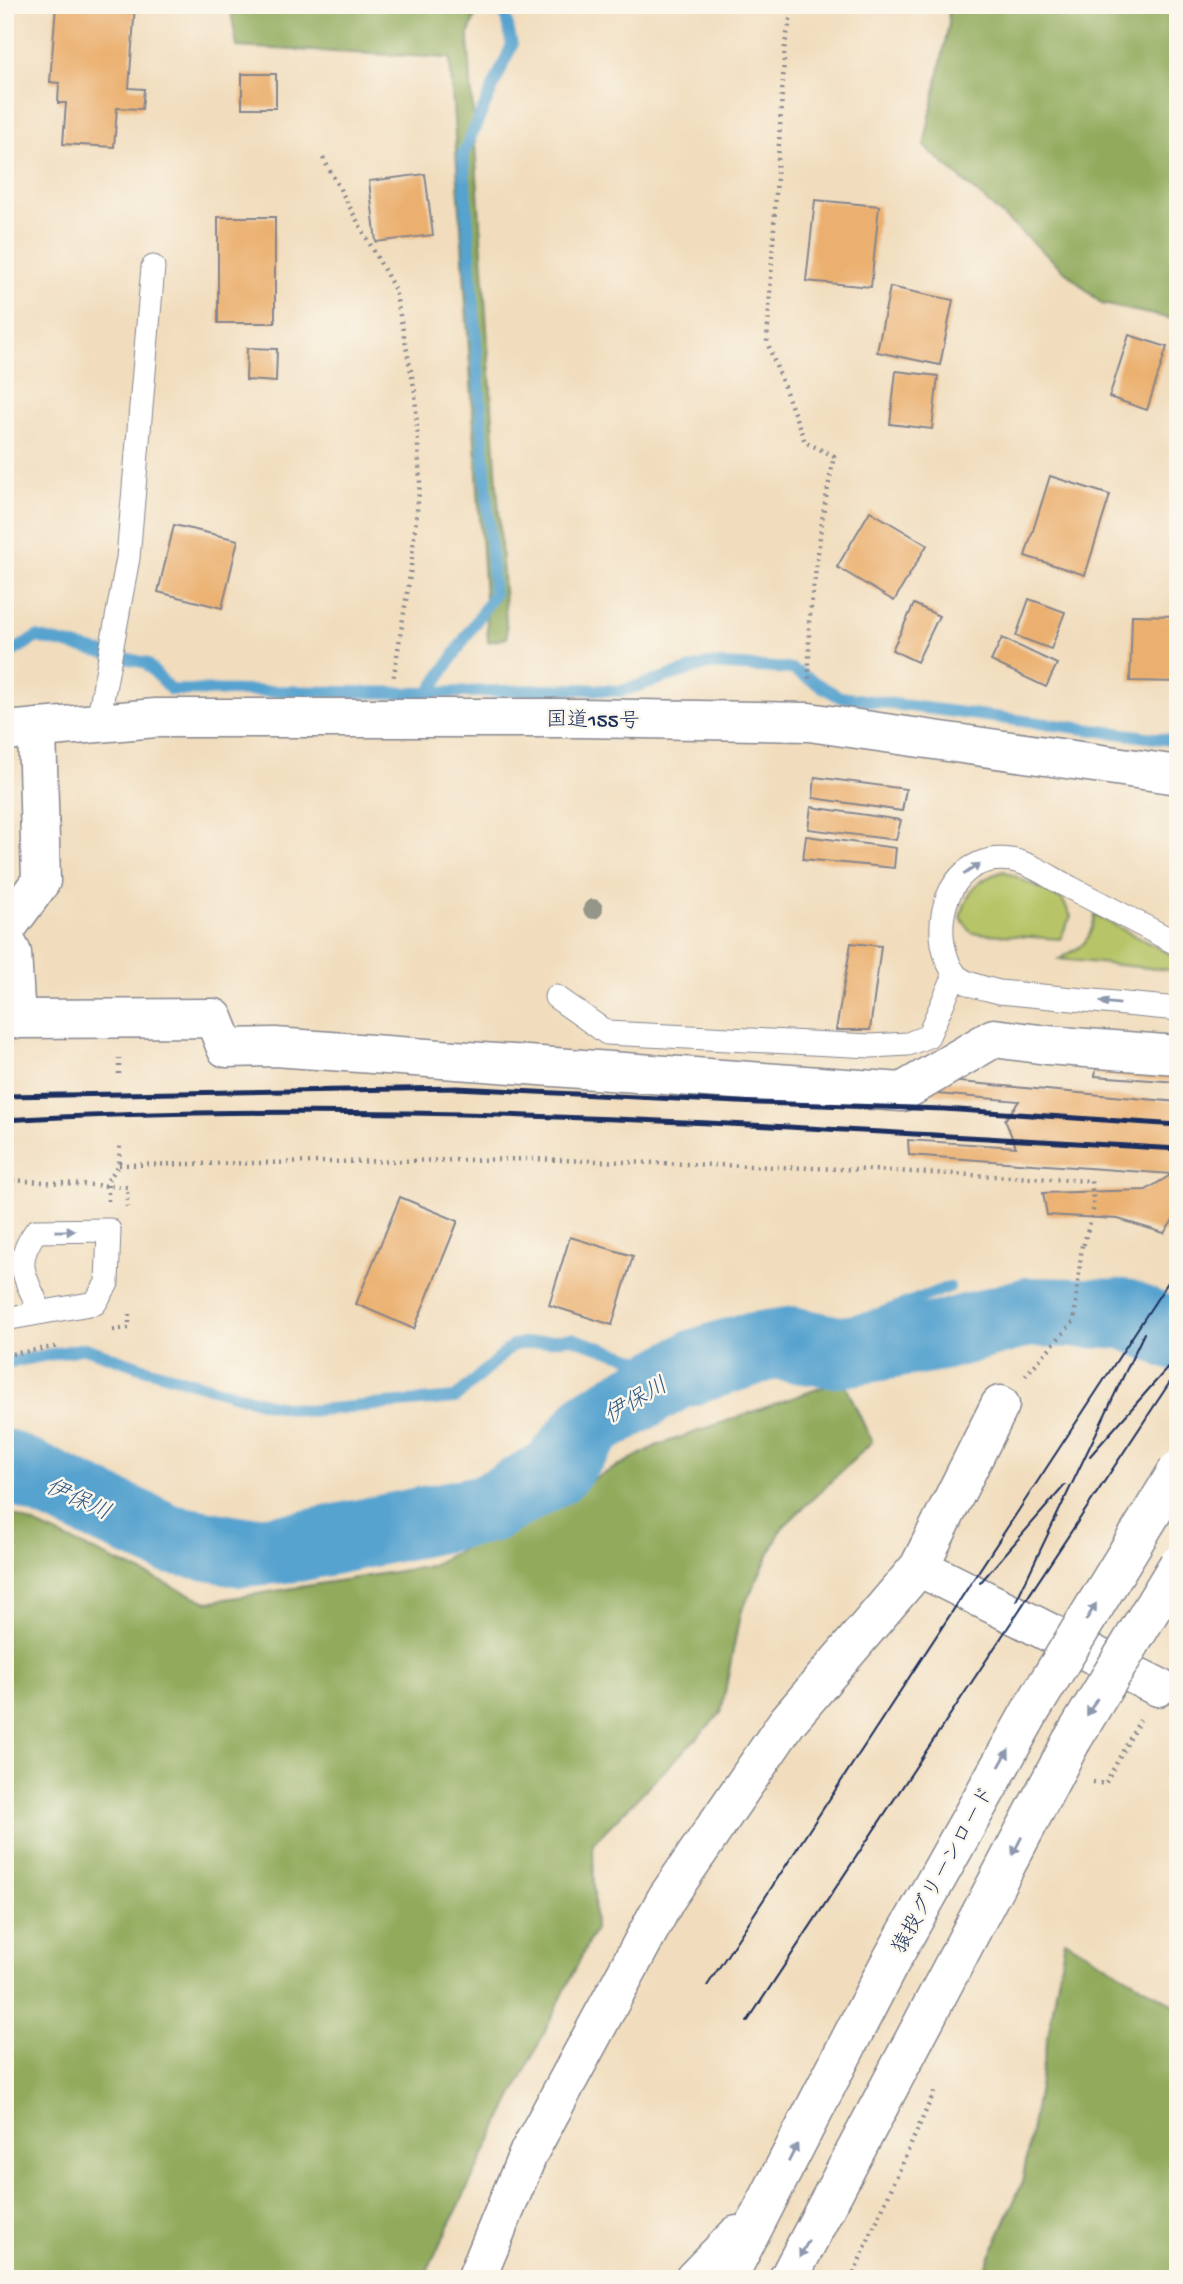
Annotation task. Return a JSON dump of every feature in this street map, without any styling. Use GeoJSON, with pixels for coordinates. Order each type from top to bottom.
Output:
{"type":"FeatureCollection","features":[{"type":"Feature","properties":{"kind":"main road","name":"国道155号"},"geometry":{"type":"LineString","coordinates":[[21,729],[156,718],[579,718],[809,722],[1178,775]]}},
{"type":"Feature","properties":{"kind":"main road"},"geometry":{"type":"LineString","coordinates":[[5,930],[41,881],[21,729]]}},
{"type":"Feature","properties":{"kind":"main road"},"geometry":{"type":"LineString","coordinates":[[5,940],[12,953],[16,1019],[214,1018],[226,1048],[275,1047],[902,1092],[994,1038],[1178,1055]]}},
{"type":"Feature","properties":{"kind":"main road"},"geometry":{"type":"LineString","coordinates":[[476,2279],[529,2152],[666,1899],[787,1722],[919,1567],[1000,1405]]}},
{"type":"Feature","properties":{"kind":"main road","name":"猿投グリーンロード"},"geometry":{"type":"LineString","coordinates":[[727,2279],[887,1968],[1030,1712],[1178,1470]]}},
{"type":"Feature","properties":{"kind":"main road"},"geometry":{"type":"LineString","coordinates":[[788,2279],[1071,1742],[1178,1565]]}},
{"type":"Feature","properties":{"kind":"main road"},"geometry":{"type":"LineString","coordinates":[[919,1567],[1158,1687]]}},
{"type":"Feature","properties":{"kind":"main road"},"geometry":{"type":"LineString","coordinates":[[818,2279],[962,1951]]}},
{"type":"Feature","properties":{"kind":"main road"},"geometry":{"type":"LineString","coordinates":[[694,2279],[767,2205]]}},
{"type":"Feature","properties":{"kind":"lane"},"geometry":{"type":"LineString","coordinates":[[99,722],[128,558],[153,267]]}},
{"type":"Feature","properties":{"kind":"lane"},"geometry":{"type":"LineString","coordinates":[[1178,944],[1013,860],[990,860],[972,866],[956,881],[945,902],[940,927],[945,956],[955,975],[975,986],[999,992],[1178,1009]]}},
{"type":"Feature","properties":{"kind":"lane"},"geometry":{"type":"LineString","coordinates":[[556,997],[607,1032],[871,1046],[908,1044],[928,1036],[955,975]]}},
{"type":"Feature","properties":{"kind":"lane"},"geometry":{"type":"LineString","coordinates":[[5,1319],[94,1303],[107,1283],[109,1230],[36,1231],[24,1249],[23,1276],[40,1312]]}},
{"type":"Feature","properties":{"kind":"path"},"geometry":{"type":"LineString","coordinates":[[793,5],[785,44],[767,342],[805,442],[834,456],[823,514],[809,622],[809,722]]}},
{"type":"Feature","properties":{"kind":"path"},"geometry":{"type":"LineString","coordinates":[[323,158],[395,290],[415,393],[420,483],[410,575],[387,719]]}},
{"type":"Feature","properties":{"kind":"path"},"geometry":{"type":"LineString","coordinates":[[120,1142],[119,1165],[531,1159],[873,1170],[1091,1181],[1094,1207],[1083,1247],[1082,1245],[1073,1321],[1000,1405]]}},
{"type":"Feature","properties":{"kind":"path"},"geometry":{"type":"LineString","coordinates":[[1091,1782],[1105,1784],[1158,1687]]}},
{"type":"Feature","properties":{"kind":"green space"},"geometry":{"type":"Polygon","coordinates":[[[230,5],[479,5],[468,36],[507,638],[488,642],[450,58],[237,47],[230,5]]]}},
{"type":"Feature","properties":{"kind":"green space"},"geometry":{"type":"Polygon","coordinates":[[[948,5],[1178,5],[1178,320],[1102,304],[924,146],[949,23],[948,5]]]}},
{"type":"Feature","properties":{"kind":"green space"},"geometry":{"type":"Polygon","coordinates":[[[1004,871],[1062,899],[1071,916],[1060,939],[972,933],[960,917],[967,899],[979,883],[1004,871]]]}},
{"type":"Feature","properties":{"kind":"green space"},"geometry":{"type":"Polygon","coordinates":[[[1095,915],[1178,958],[1178,971],[1059,959],[1084,943],[1091,932],[1095,915]]]}},
{"type":"Feature","properties":{"kind":"green space"},"geometry":{"type":"Polygon","coordinates":[[[843,1380],[872,1442],[782,1528],[740,1614],[721,1713],[593,1843],[595,1929],[423,2279],[5,2279],[5,1511],[207,1602],[430,1566],[656,1446],[843,1380]]]}},
{"type":"Feature","properties":{"kind":"green space"},"geometry":{"type":"Polygon","coordinates":[[[1065,1940],[1178,2007],[1178,2279],[980,2279],[1022,2183],[1065,1940]]]}},
{"type":"Feature","properties":{"kind":"building"},"geometry":{"type":"Polygon","coordinates":[[[56,5],[135,5],[129,88],[144,89],[142,109],[117,108],[114,147],[63,144],[66,103],[58,103],[59,83],[50,82],[56,5]]]}},
{"type":"Feature","properties":{"kind":"building"},"geometry":{"type":"Polygon","coordinates":[[[242,74],[276,74],[276,108],[242,108],[242,74]]]}},
{"type":"Feature","properties":{"kind":"building"},"geometry":{"type":"Polygon","coordinates":[[[425,174],[433,235],[376,242],[369,181],[425,174]]]}},
{"type":"Feature","properties":{"kind":"building"},"geometry":{"type":"Polygon","coordinates":[[[815,200],[879,206],[871,287],[806,281],[815,200]]]}},
{"type":"Feature","properties":{"kind":"building"},"geometry":{"type":"Polygon","coordinates":[[[218,217],[275,217],[275,323],[218,323],[218,217]]]}},
{"type":"Feature","properties":{"kind":"building"},"geometry":{"type":"Polygon","coordinates":[[[890,287],[953,300],[940,365],[877,352],[890,287]]]}},
{"type":"Feature","properties":{"kind":"building"},"geometry":{"type":"Polygon","coordinates":[[[1129,335],[1167,347],[1147,410],[1109,397],[1129,335]]]}},
{"type":"Feature","properties":{"kind":"building"},"geometry":{"type":"Polygon","coordinates":[[[247,348],[277,349],[276,382],[246,380],[247,348]]]}},
{"type":"Feature","properties":{"kind":"building"},"geometry":{"type":"Polygon","coordinates":[[[896,371],[938,376],[932,429],[890,424],[896,371]]]}},
{"type":"Feature","properties":{"kind":"building"},"geometry":{"type":"Polygon","coordinates":[[[1050,476],[1110,495],[1085,575],[1025,556],[1050,476]]]}},
{"type":"Feature","properties":{"kind":"building"},"geometry":{"type":"Polygon","coordinates":[[[870,511],[927,545],[894,601],[837,567],[870,511]]]}},
{"type":"Feature","properties":{"kind":"building"},"geometry":{"type":"Polygon","coordinates":[[[174,525],[238,540],[222,608],[158,592],[174,525]]]}},
{"type":"Feature","properties":{"kind":"building"},"geometry":{"type":"Polygon","coordinates":[[[1029,599],[1065,612],[1051,649],[1016,636],[1029,599]]]}},
{"type":"Feature","properties":{"kind":"building"},"geometry":{"type":"Polygon","coordinates":[[[914,604],[939,616],[917,662],[892,650],[914,604]]]}},
{"type":"Feature","properties":{"kind":"building"},"geometry":{"type":"Polygon","coordinates":[[[1132,615],[1178,616],[1178,682],[1130,681],[1132,615]]]}},
{"type":"Feature","properties":{"kind":"building"},"geometry":{"type":"Polygon","coordinates":[[[1002,638],[1057,664],[1046,687],[991,661],[1002,638]]]}},
{"type":"Feature","properties":{"kind":"building"},"geometry":{"type":"Polygon","coordinates":[[[815,777],[906,789],[902,811],[813,798],[815,777]]]}},
{"type":"Feature","properties":{"kind":"building"},"geometry":{"type":"Polygon","coordinates":[[[811,807],[901,820],[896,840],[808,829],[811,807]]]}},
{"type":"Feature","properties":{"kind":"building"},"geometry":{"type":"Polygon","coordinates":[[[806,836],[896,848],[894,868],[803,859],[806,836]]]}},
{"type":"Feature","properties":{"kind":"building"},"geometry":{"type":"Polygon","coordinates":[[[851,943],[881,946],[870,1030],[836,1030],[851,943]]]}},
{"type":"Feature","properties":{"kind":"building"},"geometry":{"type":"Polygon","coordinates":[[[1100,1040],[1178,1043],[1178,1082],[1095,1076],[1100,1040]]]}},
{"type":"Feature","properties":{"kind":"building"},"geometry":{"type":"Polygon","coordinates":[[[916,1078],[1178,1102],[1178,1213],[1164,1233],[1118,1219],[1047,1215],[1043,1193],[1146,1190],[1172,1174],[909,1155],[908,1140],[1016,1147],[1005,1120],[1019,1101],[914,1092],[916,1078]]]}},
{"type":"Feature","properties":{"kind":"building"},"geometry":{"type":"Polygon","coordinates":[[[400,1197],[458,1221],[414,1329],[356,1304],[400,1197]]]}},
{"type":"Feature","properties":{"kind":"building"},"geometry":{"type":"Polygon","coordinates":[[[570,1237],[633,1256],[612,1325],[549,1305],[570,1237]]]}},
{"type":"Feature","properties":{"kind":"waterway"},"geometry":{"type":"LineString","coordinates":[[429,693],[494,594],[463,154],[512,45],[503,5]]}},
{"type":"Feature","properties":{"kind":"waterway"},"geometry":{"type":"LineString","coordinates":[[5,656],[37,637],[146,663],[171,690],[429,693],[580,689],[621,691],[708,664],[792,669],[840,697],[1178,741]]}},
{"type":"Feature","properties":{"kind":"waterway"},"geometry":{"type":"LineString","coordinates":[[5,1363],[85,1348],[143,1368],[268,1404],[306,1411],[455,1398],[513,1345],[571,1338],[641,1361],[685,1337],[739,1320],[794,1312],[841,1322],[868,1318],[949,1287]]}},
{"type":"Feature","properties":{"kind":"waterway","name":"伊保川"},"geometry":{"type":"LineString","coordinates":[[5,1464],[169,1539],[243,1552],[297,1547],[489,1508],[555,1471],[593,1423],[676,1375],[771,1345],[837,1353],[941,1336],[1029,1312],[1125,1314],[1178,1337]]}},
{"type":"Feature","properties":{"kind":"tram line"},"geometry":{"type":"LineString","coordinates":[[707,1986],[1178,1267]]}},
{"type":"Feature","properties":{"kind":"tram line"},"geometry":{"type":"LineString","coordinates":[[1016,1601],[1144,1333]]}},
{"type":"Feature","properties":{"kind":"tram line"},"geometry":{"type":"LineString","coordinates":[[1090,1456],[1178,1356]]}},
{"type":"Feature","properties":{"kind":"tram line"},"geometry":{"type":"LineString","coordinates":[[747,2022],[1178,1370]]}},
{"type":"Feature","properties":{"kind":"tram line"},"geometry":{"type":"LineString","coordinates":[[980,1583],[1065,1485]]}},
{"type":"Feature","properties":{"kind":"railway"},"geometry":{"type":"LineString","coordinates":[[5,1096],[457,1088],[944,1109],[1178,1125]]}},
{"type":"Feature","properties":{"kind":"railway"},"geometry":{"type":"LineString","coordinates":[[5,1120],[298,1112],[445,1114],[738,1124],[1178,1149]]}}]}
